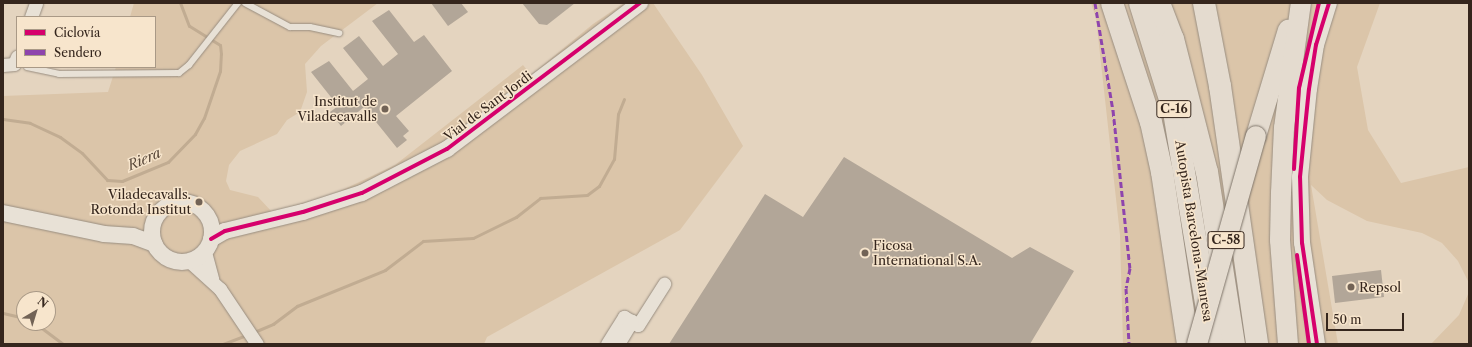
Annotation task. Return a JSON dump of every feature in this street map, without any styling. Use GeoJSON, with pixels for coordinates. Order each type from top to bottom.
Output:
{"type":"FeatureCollection","features":[{"type":"Feature","properties":{"kind":"highway"},"geometry":{"type":"LineString","coordinates":[[1112,3],[1152,129],[1188,344]]}},
{"type":"Feature","properties":{"kind":"highway","name":"Autopista Barcelona-Manresa"},"geometry":{"type":"LineString","coordinates":[[1140,3],[1166,77],[1176,118],[1213,344]]}},
{"type":"Feature","properties":{"kind":"highway","name":"Autopista Barcelona-Manresa"},"geometry":{"type":"LineString","coordinates":[[1159,3],[1173,39],[1207,172],[1234,344]]}},
{"type":"Feature","properties":{"kind":"highway"},"geometry":{"type":"LineString","coordinates":[[1204,3],[1220,86],[1257,344]]}},
{"type":"Feature","properties":{"kind":"highway"},"geometry":{"type":"LineString","coordinates":[[1207,172],[1218,198],[1246,344]]}},
{"type":"Feature","properties":{"kind":"main road","name":"C-58"},"geometry":{"type":"LineString","coordinates":[[1197,344],[1256,136],[1297,3]]}},
{"type":"Feature","properties":{"kind":"main road"},"geometry":{"type":"LineString","coordinates":[[1288,344],[1280,240],[1281,193],[1284,128],[1301,3]]}},
{"type":"Feature","properties":{"kind":"street"},"geometry":{"type":"LineString","coordinates":[[31,16],[36,3]]}},
{"type":"Feature","properties":{"kind":"street","name":"Vial de Sant Jordi"},"geometry":{"type":"LineString","coordinates":[[208,245],[242,226],[303,212],[362,193],[447,149],[640,3]]}},
{"type":"Feature","properties":{"kind":"street"},"geometry":{"type":"LineString","coordinates":[[1316,344],[1302,243],[1299,187],[1304,133],[1316,45],[1329,3]]}},
{"type":"Feature","properties":{"kind":"street"},"geometry":{"type":"LineString","coordinates":[[95,230],[135,227],[155,220],[166,208],[181,203],[196,207],[206,216],[212,229],[208,245],[212,279]]}},
{"type":"Feature","properties":{"kind":"street"},"geometry":{"type":"LineString","coordinates":[[3,213],[139,238],[155,244],[171,260],[189,261],[212,279],[257,344]]}},
{"type":"Feature","properties":{"kind":"street"},"geometry":{"type":"LineString","coordinates":[[206,216],[242,226]]}},
{"type":"Feature","properties":{"kind":"street"},"geometry":{"type":"LineString","coordinates":[[155,220],[153,230],[155,244]]}},
{"type":"Feature","properties":{"kind":"street"},"geometry":{"type":"LineString","coordinates":[[189,261],[208,245]]}},
{"type":"Feature","properties":{"kind":"street"},"geometry":{"type":"LineString","coordinates":[[607,344],[624,317],[638,325],[664,284]]}},
{"type":"Feature","properties":{"kind":"street"},"geometry":{"type":"LineString","coordinates":[[618,344],[632,321]]}},
{"type":"Feature","properties":{"kind":"lane"},"geometry":{"type":"LineString","coordinates":[[36,68],[59,74],[179,73],[189,65],[238,3]]}},
{"type":"Feature","properties":{"kind":"lane"},"geometry":{"type":"LineString","coordinates":[[245,3],[290,27],[310,27],[339,33]]}},
{"type":"Feature","properties":{"kind":"shaded area"},"geometry":{"type":"Polygon","coordinates":[[[134,3],[378,3],[321,46],[305,64],[307,92],[300,112],[287,120],[277,134],[240,151],[229,165],[226,181],[230,190],[258,197],[272,212],[334,194],[395,165],[523,65],[531,75],[593,24],[624,3],[653,3],[702,75],[743,146],[680,230],[487,337],[484,344],[3,344],[3,96],[108,92],[116,68],[156,68],[156,16],[130,16],[134,3]]]}},
{"type":"Feature","properties":{"kind":"shaded area"},"geometry":{"type":"Polygon","coordinates":[[[1091,3],[1380,3],[1357,67],[1368,130],[1401,183],[1469,167],[1469,283],[1458,261],[1442,243],[1422,233],[1367,221],[1327,200],[1311,185],[1338,344],[1123,344],[1120,235],[1096,18],[1091,3]]]}},
{"type":"Feature","properties":{"kind":"shaded area"},"geometry":{"type":"Polygon","coordinates":[[[1469,292],[1469,343],[1431,344],[1459,315],[1469,292]]]}},
{"type":"Feature","properties":{"kind":"building"},"geometry":{"type":"Polygon","coordinates":[[[431,3],[461,3],[468,12],[448,26],[431,3]]]}},
{"type":"Feature","properties":{"kind":"building"},"geometry":{"type":"Polygon","coordinates":[[[522,3],[575,3],[547,25],[539,24],[522,3]]]}},
{"type":"Feature","properties":{"kind":"building"},"geometry":{"type":"Polygon","coordinates":[[[389,10],[414,42],[424,35],[452,71],[396,116],[409,131],[403,136],[407,140],[397,148],[364,107],[341,126],[330,112],[338,106],[311,72],[329,61],[353,91],[368,79],[343,48],[359,36],[383,66],[398,54],[372,21],[389,10]]]}},
{"type":"Feature","properties":{"kind":"building","name":"Ficosa International S.A."},"geometry":{"type":"Polygon","coordinates":[[[844,157],[1012,258],[1030,247],[1074,271],[1030,344],[669,344],[765,194],[803,217],[844,157]]]}},
{"type":"Feature","properties":{"kind":"building"},"geometry":{"type":"Polygon","coordinates":[[[1381,270],[1384,297],[1335,303],[1332,276],[1381,270]]]}},
{"type":"Feature","properties":{"kind":"waterway","name":"Riera"},"geometry":{"type":"LineString","coordinates":[[3,119],[30,123],[60,137],[82,153],[107,180],[122,181],[168,162],[195,134],[204,118],[220,71],[220,45],[189,26],[180,3]]}},
{"type":"Feature","properties":{"kind":"waterway"},"geometry":{"type":"LineString","coordinates":[[254,332],[273,324],[297,306],[385,270],[423,241],[473,238],[516,217],[540,198],[587,195],[599,186],[614,159],[618,114],[624,99]]}},
{"type":"Feature","properties":{"kind":"waterway"},"geometry":{"type":"LineString","coordinates":[[3,313],[16,316]]}},
{"type":"Feature","properties":{"kind":"waterway"},"geometry":{"type":"LineString","coordinates":[[46,331],[63,344]]}},
{"type":"Feature","properties":{"kind":"waterway"},"geometry":{"type":"LineString","coordinates":[[223,344],[247,335]]}},
{"type":"Feature","properties":{"kind":"marked path"},"geometry":{"type":"LineString","coordinates":[[1095,3],[1113,110],[1130,268],[1126,288],[1129,344]]}},
{"type":"Feature","properties":{"kind":"cycle path"},"geometry":{"type":"LineString","coordinates":[[211,239],[225,231],[303,212],[362,193],[447,149],[640,3]]}},
{"type":"Feature","properties":{"kind":"cycle path"},"geometry":{"type":"LineString","coordinates":[[1294,169],[1299,88],[1319,3]]}},
{"type":"Feature","properties":{"kind":"cycle path"},"geometry":{"type":"LineString","coordinates":[[1317,344],[1302,243],[1300,177],[1309,89],[1316,45],[1329,3]]}},
{"type":"Feature","properties":{"kind":"cycle path"},"geometry":{"type":"LineString","coordinates":[[1297,255],[1309,344]]}},
{"type":"Feature","properties":{"kind":"place","name":"Institut de Viladecavalls"},"geometry":{"type":"Point","coordinates":[385,109]}},
{"type":"Feature","properties":{"kind":"place","name":"Viladecavalls. Rotonda Institut"},"geometry":{"type":"Point","coordinates":[199,202]}},
{"type":"Feature","properties":{"kind":"place","name":"Ficosa International S.A."},"geometry":{"type":"Point","coordinates":[865,253]}},
{"type":"Feature","properties":{"kind":"place","name":"Repsol"},"geometry":{"type":"Point","coordinates":[1351,287]}}]}
